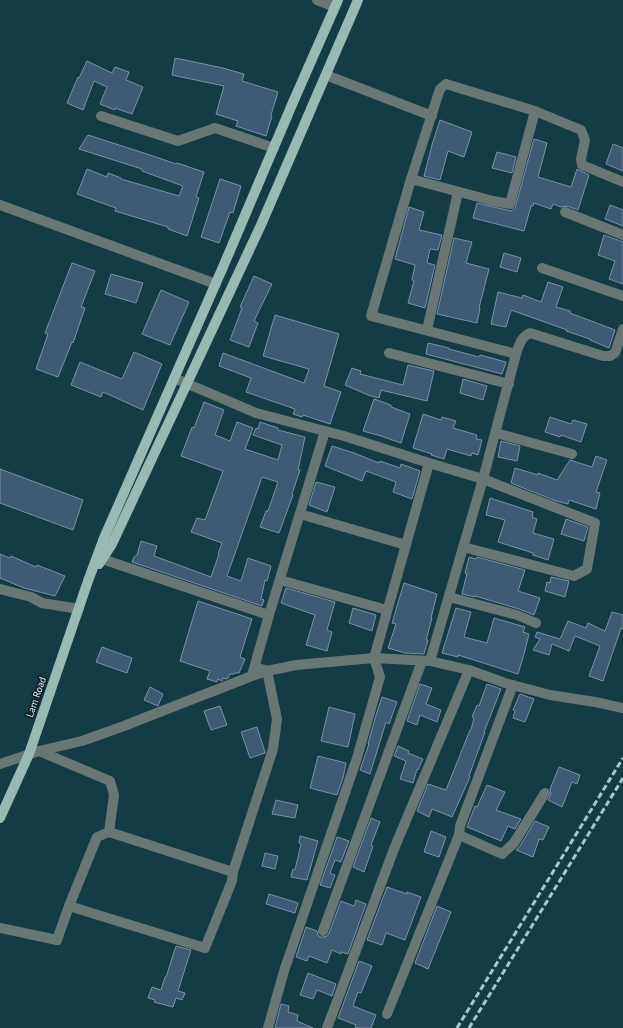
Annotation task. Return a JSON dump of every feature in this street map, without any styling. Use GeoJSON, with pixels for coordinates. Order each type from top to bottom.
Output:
{"type":"FeatureCollection","features":[{"type":"Feature","properties":{"kind":"main road"},"geometry":{"type":"LineString","coordinates":[[88,581],[112,544],[261,225],[358,0]]}},
{"type":"Feature","properties":{"kind":"main road"},"geometry":{"type":"LineString","coordinates":[[88,581],[104,538],[216,284],[337,3]]}},
{"type":"Feature","properties":{"kind":"main road","name":"Lam Road"},"geometry":{"type":"LineString","coordinates":[[0,818],[29,754],[88,581]]}},
{"type":"Feature","properties":{"kind":"street"},"geometry":{"type":"LineString","coordinates":[[317,0],[337,3]]}},
{"type":"Feature","properties":{"kind":"street"},"geometry":{"type":"LineString","coordinates":[[326,75],[432,116]]}},
{"type":"Feature","properties":{"kind":"street"},"geometry":{"type":"LineString","coordinates":[[516,354],[371,316],[411,179],[440,89],[446,84],[535,111],[581,130],[585,140],[581,159],[582,165],[623,182]]}},
{"type":"Feature","properties":{"kind":"street"},"geometry":{"type":"LineString","coordinates":[[411,179],[510,204],[535,111]]}},
{"type":"Feature","properties":{"kind":"street"},"geometry":{"type":"LineString","coordinates":[[101,116],[178,141],[215,128],[274,148]]}},
{"type":"Feature","properties":{"kind":"street"},"geometry":{"type":"LineString","coordinates":[[427,330],[458,192]]}},
{"type":"Feature","properties":{"kind":"street"},"geometry":{"type":"LineString","coordinates":[[0,205],[216,284]]}},
{"type":"Feature","properties":{"kind":"street"},"geometry":{"type":"LineString","coordinates":[[565,212],[623,235]]}},
{"type":"Feature","properties":{"kind":"street"},"geometry":{"type":"LineString","coordinates":[[542,268],[623,296]]}},
{"type":"Feature","properties":{"kind":"street"},"geometry":{"type":"LineString","coordinates":[[322,931],[449,598],[496,433],[516,354],[521,341],[530,333],[603,356],[610,356],[615,353],[623,329]]}},
{"type":"Feature","properties":{"kind":"street"},"geometry":{"type":"LineString","coordinates":[[389,353],[509,384]]}},
{"type":"Feature","properties":{"kind":"street"},"geometry":{"type":"LineString","coordinates":[[174,378],[256,413],[344,436],[483,479],[595,523],[588,569],[574,576],[464,547]]}},
{"type":"Feature","properties":{"kind":"street"},"geometry":{"type":"LineString","coordinates":[[254,672],[269,614],[325,431]]}},
{"type":"Feature","properties":{"kind":"street"},"geometry":{"type":"LineString","coordinates":[[496,433],[572,454]]}},
{"type":"Feature","properties":{"kind":"street"},"geometry":{"type":"LineString","coordinates":[[268,1028],[284,971],[357,758],[380,677],[374,658],[429,463]]}},
{"type":"Feature","properties":{"kind":"street"},"geometry":{"type":"LineString","coordinates":[[300,514],[406,544]]}},
{"type":"Feature","properties":{"kind":"street"},"geometry":{"type":"LineString","coordinates":[[102,560],[269,614]]}},
{"type":"Feature","properties":{"kind":"street"},"geometry":{"type":"LineString","coordinates":[[280,580],[387,610]]}},
{"type":"Feature","properties":{"kind":"street"},"geometry":{"type":"LineString","coordinates":[[0,589],[31,597],[42,603],[79,609]]}},
{"type":"Feature","properties":{"kind":"street"},"geometry":{"type":"LineString","coordinates":[[449,598],[517,615],[536,623]]}},
{"type":"Feature","properties":{"kind":"street"},"geometry":{"type":"LineString","coordinates":[[0,764],[39,750],[82,741],[117,729],[254,672],[296,665],[374,658],[426,661],[469,670],[513,685],[550,695],[623,708]]}},
{"type":"Feature","properties":{"kind":"street"},"geometry":{"type":"LineString","coordinates":[[327,1028],[394,849],[469,670]]}},
{"type":"Feature","properties":{"kind":"street"},"geometry":{"type":"LineString","coordinates":[[69,906],[205,948],[232,881],[233,872],[273,749],[278,719],[267,671]]}},
{"type":"Feature","properties":{"kind":"street"},"geometry":{"type":"LineString","coordinates":[[387,1014],[459,835],[460,826],[513,685]]}},
{"type":"Feature","properties":{"kind":"street"},"geometry":{"type":"LineString","coordinates":[[39,750],[110,781],[114,795],[109,832]]}},
{"type":"Feature","properties":{"kind":"street"},"geometry":{"type":"LineString","coordinates":[[459,835],[502,854],[514,844],[545,793]]}},
{"type":"Feature","properties":{"kind":"street"},"geometry":{"type":"LineString","coordinates":[[0,928],[57,940],[97,837],[109,832],[233,872]]}},
{"type":"Feature","properties":{"kind":"building"},"geometry":{"type":"Polygon","coordinates":[[[175,58],[244,74],[242,81],[278,92],[266,136],[236,126],[238,121],[216,114],[224,86],[172,75],[175,58]]]}},
{"type":"Feature","properties":{"kind":"building"},"geometry":{"type":"Polygon","coordinates":[[[87,61],[112,73],[115,67],[129,72],[126,80],[143,87],[132,114],[115,108],[115,110],[100,104],[107,87],[94,81],[83,110],[67,103],[78,77],[79,78],[87,61]]]}},
{"type":"Feature","properties":{"kind":"building"},"geometry":{"type":"Polygon","coordinates":[[[440,120],[472,132],[464,157],[448,151],[440,180],[424,176],[440,120]]]}},
{"type":"Feature","properties":{"kind":"building"},"geometry":{"type":"Polygon","coordinates":[[[88,135],[204,172],[196,197],[199,198],[187,236],[168,229],[168,227],[115,211],[116,208],[77,194],[87,169],[107,177],[108,173],[121,179],[179,196],[183,186],[142,171],[142,169],[79,149],[88,135]]]}},
{"type":"Feature","properties":{"kind":"building"},"geometry":{"type":"Polygon","coordinates":[[[534,139],[547,143],[538,177],[571,187],[577,169],[589,175],[578,210],[567,206],[561,207],[553,204],[551,209],[534,203],[533,206],[531,206],[524,231],[473,218],[477,203],[511,211],[515,208],[534,139]]]}},
{"type":"Feature","properties":{"kind":"building"},"geometry":{"type":"Polygon","coordinates":[[[613,144],[623,148],[623,171],[606,164],[613,144]]]}},
{"type":"Feature","properties":{"kind":"building"},"geometry":{"type":"Polygon","coordinates":[[[497,152],[516,157],[512,173],[492,168],[497,152]]]}},
{"type":"Feature","properties":{"kind":"building"},"geometry":{"type":"Polygon","coordinates":[[[220,179],[241,186],[233,213],[230,212],[219,243],[201,237],[220,179]]]}},
{"type":"Feature","properties":{"kind":"building"},"geometry":{"type":"Polygon","coordinates":[[[610,205],[623,210],[623,226],[605,219],[610,205]]]}},
{"type":"Feature","properties":{"kind":"building"},"geometry":{"type":"Polygon","coordinates":[[[409,207],[424,212],[419,230],[442,235],[438,250],[430,249],[427,263],[435,265],[425,308],[408,303],[414,281],[412,280],[415,265],[395,259],[409,207]]]}},
{"type":"Feature","properties":{"kind":"building"},"geometry":{"type":"Polygon","coordinates":[[[604,235],[623,242],[623,284],[609,279],[615,261],[598,255],[604,235]]]}},
{"type":"Feature","properties":{"kind":"building"},"geometry":{"type":"Polygon","coordinates":[[[454,238],[472,242],[466,263],[489,269],[479,308],[477,323],[437,314],[454,238]]]}},
{"type":"Feature","properties":{"kind":"building"},"geometry":{"type":"Polygon","coordinates":[[[504,253],[521,258],[517,272],[500,267],[504,253]]]}},
{"type":"Feature","properties":{"kind":"building"},"geometry":{"type":"Polygon","coordinates":[[[72,263],[95,271],[81,307],[85,308],[73,343],[72,342],[58,377],[36,369],[48,334],[45,333],[72,263]]]}},
{"type":"Feature","properties":{"kind":"building"},"geometry":{"type":"Polygon","coordinates":[[[111,274],[143,283],[136,303],[105,294],[111,274]]]}},
{"type":"Feature","properties":{"kind":"building"},"geometry":{"type":"Polygon","coordinates":[[[254,276],[272,284],[254,321],[258,323],[249,347],[230,340],[242,308],[240,307],[254,276]]]}},
{"type":"Feature","properties":{"kind":"building"},"geometry":{"type":"Polygon","coordinates":[[[548,282],[563,287],[556,307],[570,311],[570,313],[615,330],[609,348],[590,339],[566,331],[567,330],[511,310],[506,327],[491,324],[498,292],[522,298],[523,295],[541,302],[548,282]]]}},
{"type":"Feature","properties":{"kind":"building"},"geometry":{"type":"Polygon","coordinates":[[[161,290],[189,302],[170,345],[142,334],[161,290]]]}},
{"type":"Feature","properties":{"kind":"building"},"geometry":{"type":"Polygon","coordinates":[[[275,315],[339,334],[324,386],[341,392],[330,424],[303,415],[302,417],[293,414],[295,409],[246,392],[251,378],[219,366],[223,353],[304,383],[309,369],[263,356],[275,315]]]}},
{"type":"Feature","properties":{"kind":"building"},"geometry":{"type":"Polygon","coordinates":[[[428,343],[479,357],[480,355],[506,362],[502,374],[426,354],[428,343]]]}},
{"type":"Feature","properties":{"kind":"building"},"geometry":{"type":"Polygon","coordinates":[[[134,352],[162,364],[143,410],[103,392],[101,397],[71,385],[80,362],[122,379],[134,352]]]}},
{"type":"Feature","properties":{"kind":"building"},"geometry":{"type":"Polygon","coordinates":[[[408,365],[434,371],[427,401],[381,390],[379,398],[345,385],[352,368],[361,371],[360,374],[403,385],[408,365]]]}},
{"type":"Feature","properties":{"kind":"building"},"geometry":{"type":"Polygon","coordinates":[[[463,379],[487,386],[483,400],[460,393],[463,379]]]}},
{"type":"Feature","properties":{"kind":"building"},"geometry":{"type":"Polygon","coordinates":[[[374,399],[410,414],[401,443],[363,431],[374,399]]]}},
{"type":"Feature","properties":{"kind":"building"},"geometry":{"type":"Polygon","coordinates":[[[204,402],[224,410],[215,435],[230,441],[237,422],[253,428],[245,449],[278,460],[282,445],[253,435],[256,428],[258,429],[260,422],[278,428],[278,430],[305,437],[298,470],[300,470],[292,494],[293,495],[279,533],[260,527],[266,511],[268,511],[278,482],[262,477],[227,576],[241,581],[248,558],[271,566],[267,581],[265,580],[261,599],[264,600],[262,606],[132,562],[134,557],[137,555],[141,541],[157,546],[154,556],[211,577],[222,543],[191,532],[197,518],[205,520],[223,471],[181,456],[192,427],[194,428],[204,402]]]}},
{"type":"Feature","properties":{"kind":"building"},"geometry":{"type":"Polygon","coordinates":[[[423,414],[441,420],[442,417],[456,421],[453,428],[477,435],[476,439],[482,440],[478,455],[472,453],[471,456],[447,449],[444,459],[413,448],[423,414]]]}},
{"type":"Feature","properties":{"kind":"building"},"geometry":{"type":"Polygon","coordinates":[[[550,417],[571,424],[573,420],[587,424],[581,442],[561,435],[560,437],[545,432],[550,417]]]}},
{"type":"Feature","properties":{"kind":"building"},"geometry":{"type":"Polygon","coordinates":[[[501,441],[520,446],[517,461],[498,457],[501,441]]]}},
{"type":"Feature","properties":{"kind":"building"},"geometry":{"type":"Polygon","coordinates":[[[332,446],[379,463],[380,461],[400,468],[401,464],[420,471],[412,499],[393,492],[396,482],[366,471],[362,481],[325,466],[332,446]]]}},
{"type":"Feature","properties":{"kind":"building"},"geometry":{"type":"Polygon","coordinates":[[[596,456],[607,460],[596,492],[600,493],[596,509],[569,500],[568,504],[556,501],[511,483],[515,468],[538,475],[538,473],[557,480],[570,460],[592,467],[596,456]]]}},
{"type":"Feature","properties":{"kind":"building"},"geometry":{"type":"Polygon","coordinates":[[[0,469],[83,500],[73,530],[0,503],[0,469]]]}},
{"type":"Feature","properties":{"kind":"building"},"geometry":{"type":"Polygon","coordinates":[[[316,482],[335,487],[327,512],[309,505],[316,482]]]}},
{"type":"Feature","properties":{"kind":"building"},"geometry":{"type":"Polygon","coordinates":[[[490,498],[533,512],[532,517],[537,519],[533,533],[554,539],[548,560],[533,555],[533,553],[498,542],[505,520],[486,515],[490,498]]]}},
{"type":"Feature","properties":{"kind":"building"},"geometry":{"type":"Polygon","coordinates":[[[566,519],[588,527],[584,541],[561,534],[566,519]]]}},
{"type":"Feature","properties":{"kind":"building"},"geometry":{"type":"Polygon","coordinates":[[[0,554],[10,558],[11,556],[36,567],[37,565],[65,576],[55,596],[24,588],[0,578],[0,554]]]}},
{"type":"Feature","properties":{"kind":"building"},"geometry":{"type":"Polygon","coordinates":[[[469,557],[476,559],[477,557],[525,570],[518,591],[540,598],[534,615],[475,596],[462,594],[469,557]]]}},
{"type":"Feature","properties":{"kind":"building"},"geometry":{"type":"Polygon","coordinates":[[[551,577],[569,581],[565,597],[545,591],[547,582],[550,583],[551,577]]]}},
{"type":"Feature","properties":{"kind":"building"},"geometry":{"type":"Polygon","coordinates":[[[404,583],[437,594],[424,654],[405,653],[388,648],[396,624],[392,623],[404,583]]]}},
{"type":"Feature","properties":{"kind":"building"},"geometry":{"type":"Polygon","coordinates":[[[286,588],[335,602],[327,630],[332,632],[327,651],[306,645],[315,615],[281,603],[286,588]]]}},
{"type":"Feature","properties":{"kind":"building"},"geometry":{"type":"Polygon","coordinates":[[[198,601],[252,619],[240,657],[245,659],[239,673],[230,674],[228,678],[223,678],[222,681],[218,679],[217,682],[207,679],[210,671],[180,661],[198,601]]]}},
{"type":"Feature","properties":{"kind":"building"},"geometry":{"type":"Polygon","coordinates":[[[353,608],[376,615],[372,631],[349,623],[353,608]]]}},
{"type":"Feature","properties":{"kind":"building"},"geometry":{"type":"Polygon","coordinates":[[[456,608],[471,612],[464,637],[487,643],[494,618],[525,627],[523,632],[529,634],[518,674],[458,655],[458,657],[442,653],[456,608]]]}},
{"type":"Feature","properties":{"kind":"building"},"geometry":{"type":"Polygon","coordinates":[[[612,612],[623,615],[623,629],[621,628],[603,681],[589,676],[600,646],[575,636],[569,651],[552,644],[549,655],[533,650],[540,639],[535,637],[537,632],[560,639],[568,621],[586,628],[588,623],[605,631],[612,612]]]}},
{"type":"Feature","properties":{"kind":"building"},"geometry":{"type":"Polygon","coordinates":[[[102,647],[132,658],[127,673],[96,662],[102,647]]]}},
{"type":"Feature","properties":{"kind":"building"},"geometry":{"type":"Polygon","coordinates":[[[420,684],[432,688],[426,704],[441,710],[437,722],[420,715],[417,725],[407,721],[420,684]]]}},
{"type":"Feature","properties":{"kind":"building"},"geometry":{"type":"Polygon","coordinates":[[[487,684],[501,689],[484,732],[469,776],[470,777],[452,817],[432,809],[429,817],[417,811],[428,784],[446,790],[471,730],[474,718],[472,717],[477,705],[479,706],[487,684]]]}},
{"type":"Feature","properties":{"kind":"building"},"geometry":{"type":"Polygon","coordinates":[[[150,687],[163,694],[158,706],[144,700],[150,687]]]}},
{"type":"Feature","properties":{"kind":"building"},"geometry":{"type":"Polygon","coordinates":[[[520,694],[534,699],[525,722],[513,718],[515,711],[513,710],[520,694]]]}},
{"type":"Feature","properties":{"kind":"building"},"geometry":{"type":"Polygon","coordinates":[[[382,697],[397,702],[389,724],[386,722],[370,774],[360,770],[382,697]]]}},
{"type":"Feature","properties":{"kind":"building"},"geometry":{"type":"Polygon","coordinates":[[[220,706],[227,725],[211,730],[204,711],[220,706]]]}},
{"type":"Feature","properties":{"kind":"building"},"geometry":{"type":"Polygon","coordinates":[[[329,707],[355,714],[348,747],[321,741],[329,707]]]}},
{"type":"Feature","properties":{"kind":"building"},"geometry":{"type":"Polygon","coordinates":[[[257,727],[265,753],[250,758],[241,732],[257,727]]]}},
{"type":"Feature","properties":{"kind":"building"},"geometry":{"type":"Polygon","coordinates":[[[398,746],[409,751],[408,753],[423,759],[418,770],[417,769],[413,783],[400,779],[406,761],[394,756],[398,746]]]}},
{"type":"Feature","properties":{"kind":"building"},"geometry":{"type":"Polygon","coordinates":[[[318,756],[346,763],[337,795],[310,788],[318,756]]]}},
{"type":"Feature","properties":{"kind":"building"},"geometry":{"type":"Polygon","coordinates":[[[559,767],[580,775],[577,784],[572,782],[562,807],[548,800],[551,794],[550,789],[559,767]]]}},
{"type":"Feature","properties":{"kind":"building"},"geometry":{"type":"Polygon","coordinates":[[[487,785],[505,792],[496,810],[521,819],[515,829],[508,826],[501,841],[467,827],[475,806],[477,807],[487,785]]]}},
{"type":"Feature","properties":{"kind":"building"},"geometry":{"type":"Polygon","coordinates":[[[276,800],[298,805],[295,818],[272,814],[276,800]]]}},
{"type":"Feature","properties":{"kind":"building"},"geometry":{"type":"Polygon","coordinates":[[[371,818],[380,822],[371,845],[373,846],[364,872],[353,867],[371,818]]]}},
{"type":"Feature","properties":{"kind":"building"},"geometry":{"type":"Polygon","coordinates":[[[535,821],[549,827],[543,840],[539,839],[533,857],[516,850],[535,821]]]}},
{"type":"Feature","properties":{"kind":"building"},"geometry":{"type":"Polygon","coordinates":[[[431,831],[446,837],[439,857],[424,852],[431,831]]]}},
{"type":"Feature","properties":{"kind":"building"},"geometry":{"type":"Polygon","coordinates":[[[300,836],[318,841],[307,880],[291,877],[293,869],[295,870],[301,844],[299,843],[300,836]]]}},
{"type":"Feature","properties":{"kind":"building"},"geometry":{"type":"Polygon","coordinates":[[[337,837],[349,841],[341,862],[335,860],[330,873],[335,875],[330,888],[320,885],[337,837]]]}},
{"type":"Feature","properties":{"kind":"building"},"geometry":{"type":"Polygon","coordinates":[[[265,853],[278,856],[275,869],[262,866],[265,853]]]}},
{"type":"Feature","properties":{"kind":"building"},"geometry":{"type":"Polygon","coordinates":[[[387,887],[421,897],[405,940],[386,933],[382,945],[367,940],[387,887]]]}},
{"type":"Feature","properties":{"kind":"building"},"geometry":{"type":"Polygon","coordinates":[[[269,894],[298,903],[295,913],[266,904],[269,894]]]}},
{"type":"Feature","properties":{"kind":"building"},"geometry":{"type":"Polygon","coordinates":[[[356,900],[366,904],[348,954],[341,952],[341,954],[332,950],[327,963],[309,956],[307,961],[296,957],[306,927],[317,931],[320,937],[327,936],[341,901],[354,906],[356,900]]]}},
{"type":"Feature","properties":{"kind":"building"},"geometry":{"type":"Polygon","coordinates":[[[437,906],[451,912],[428,969],[415,963],[437,906]]]}},
{"type":"Feature","properties":{"kind":"building"},"geometry":{"type":"Polygon","coordinates":[[[176,946],[191,950],[178,991],[185,993],[182,1000],[176,998],[173,1007],[154,1002],[155,1000],[148,998],[152,987],[161,990],[176,946]]]}},
{"type":"Feature","properties":{"kind":"building"},"geometry":{"type":"Polygon","coordinates":[[[359,961],[372,966],[361,993],[358,992],[353,1006],[376,1015],[371,1028],[355,1028],[356,1025],[338,1018],[359,961]]]}},
{"type":"Feature","properties":{"kind":"building"},"geometry":{"type":"Polygon","coordinates":[[[308,973],[336,984],[332,996],[317,990],[313,999],[300,995],[308,973]]]}},
{"type":"Feature","properties":{"kind":"building"},"geometry":{"type":"Polygon","coordinates":[[[281,1004],[289,1006],[288,1012],[298,1015],[297,1021],[313,1028],[275,1028],[281,1004]]]}},
{"type":"Feature","properties":{"kind":"railway"},"geometry":{"type":"LineString","coordinates":[[457,1028],[623,758]]}},
{"type":"Feature","properties":{"kind":"railway"},"geometry":{"type":"LineString","coordinates":[[469,1028],[623,778]]}}]}
